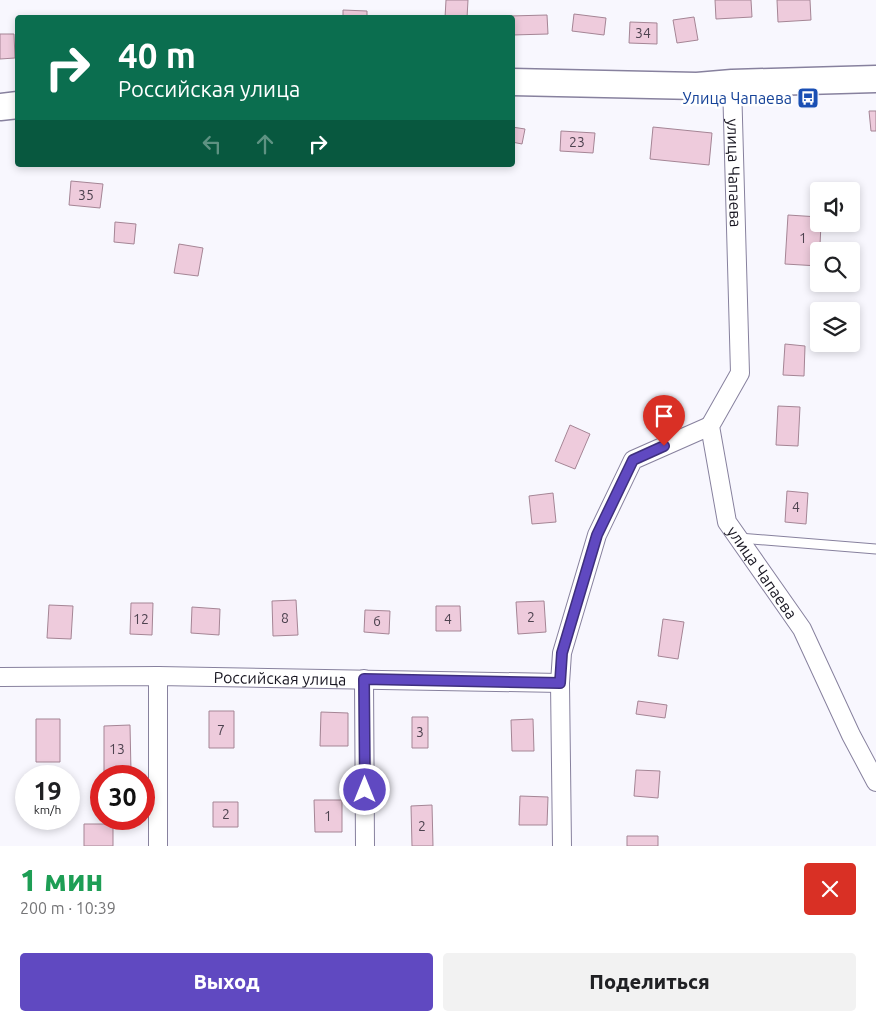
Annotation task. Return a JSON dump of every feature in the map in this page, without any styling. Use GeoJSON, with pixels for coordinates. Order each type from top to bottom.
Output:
{"type":"FeatureCollection","features":[{"type":"Feature","properties":{"kind":"street"},"geometry":{"type":"LineString","coordinates":[[515,82],[697,86],[732,83],[876,79]]}},
{"type":"Feature","properties":{"kind":"street","name":"улица Чапаева"},"geometry":{"type":"LineString","coordinates":[[732,83],[740,373],[710,426],[727,522],[802,629],[851,735],[876,782]]}},
{"type":"Feature","properties":{"kind":"street"},"geometry":{"type":"LineString","coordinates":[[0,107],[15,105]]}},
{"type":"Feature","properties":{"kind":"street"},"geometry":{"type":"LineString","coordinates":[[562,846],[560,683],[562,653],[597,535],[633,460],[710,426]]}},
{"type":"Feature","properties":{"kind":"street"},"geometry":{"type":"LineString","coordinates":[[158,676],[158,846]]}},
{"type":"Feature","properties":{"kind":"street","name":"Российская улица"},"geometry":{"type":"LineString","coordinates":[[0,677],[158,676],[560,683]]}},
{"type":"Feature","properties":{"kind":"street"},"geometry":{"type":"LineString","coordinates":[[364,679],[365,846]]}},
{"type":"Feature","properties":{"kind":"lane"},"geometry":{"type":"LineString","coordinates":[[739,538],[876,549]]}},
{"type":"Feature","properties":{"kind":"building"},"geometry":{"type":"Polygon","coordinates":[[[446,0],[468,0],[467,15],[445,15],[446,0]]]}},
{"type":"Feature","properties":{"kind":"building"},"geometry":{"type":"Polygon","coordinates":[[[715,0],[751,0],[752,17],[716,19],[715,0]]]}},
{"type":"Feature","properties":{"kind":"building"},"geometry":{"type":"Polygon","coordinates":[[[777,0],[810,0],[811,20],[778,22],[777,0]]]}},
{"type":"Feature","properties":{"kind":"building"},"geometry":{"type":"Polygon","coordinates":[[[343,10],[367,11],[367,15],[343,15],[343,10]]]}},
{"type":"Feature","properties":{"kind":"building"},"geometry":{"type":"Polygon","coordinates":[[[574,14],[606,18],[604,35],[572,31],[574,14]]]}},
{"type":"Feature","properties":{"kind":"building"},"geometry":{"type":"Polygon","coordinates":[[[547,15],[548,34],[515,35],[515,16],[547,15]]]}},
{"type":"Feature","properties":{"kind":"building"},"geometry":{"type":"Polygon","coordinates":[[[694,17],[698,40],[677,43],[673,20],[694,17]]]}},
{"type":"Feature","properties":{"kind":"building"},"geometry":{"type":"Polygon","coordinates":[[[630,22],[657,23],[657,44],[629,43],[630,22]]]}},
{"type":"Feature","properties":{"kind":"building"},"geometry":{"type":"Polygon","coordinates":[[[0,34],[14,34],[15,58],[0,59],[0,34]]]}},
{"type":"Feature","properties":{"kind":"building"},"geometry":{"type":"Polygon","coordinates":[[[869,111],[876,111],[876,131],[871,131],[869,111]]]}},
{"type":"Feature","properties":{"kind":"building"},"geometry":{"type":"Polygon","coordinates":[[[515,127],[525,129],[522,144],[515,143],[515,127]]]}},
{"type":"Feature","properties":{"kind":"building"},"geometry":{"type":"Polygon","coordinates":[[[653,127],[712,133],[709,165],[650,159],[653,127]]]}},
{"type":"Feature","properties":{"kind":"building"},"geometry":{"type":"Polygon","coordinates":[[[561,131],[595,133],[593,153],[560,151],[561,131]]]}},
{"type":"Feature","properties":{"kind":"building"},"geometry":{"type":"Polygon","coordinates":[[[71,181],[103,184],[100,208],[69,205],[71,181]]]}},
{"type":"Feature","properties":{"kind":"building"},"geometry":{"type":"Polygon","coordinates":[[[788,215],[810,216],[810,232],[821,232],[820,242],[810,242],[810,265],[785,264],[788,215]]]}},
{"type":"Feature","properties":{"kind":"building"},"geometry":{"type":"Polygon","coordinates":[[[115,222],[136,224],[134,244],[114,242],[115,222]]]}},
{"type":"Feature","properties":{"kind":"building"},"geometry":{"type":"Polygon","coordinates":[[[179,244],[203,248],[198,276],[174,273],[179,244]]]}},
{"type":"Feature","properties":{"kind":"building"},"geometry":{"type":"Polygon","coordinates":[[[785,344],[805,346],[804,376],[783,375],[785,344]]]}},
{"type":"Feature","properties":{"kind":"building"},"geometry":{"type":"Polygon","coordinates":[[[778,406],[800,407],[798,446],[776,445],[778,406]]]}},
{"type":"Feature","properties":{"kind":"building"},"geometry":{"type":"Polygon","coordinates":[[[570,425],[590,434],[575,469],[555,461],[570,425]]]}},
{"type":"Feature","properties":{"kind":"building"},"geometry":{"type":"Polygon","coordinates":[[[787,491],[808,493],[806,524],[785,522],[787,491]]]}},
{"type":"Feature","properties":{"kind":"building"},"geometry":{"type":"Polygon","coordinates":[[[553,493],[556,522],[532,524],[529,496],[553,493]]]}},
{"type":"Feature","properties":{"kind":"building"},"geometry":{"type":"Polygon","coordinates":[[[296,600],[298,635],[273,636],[272,601],[296,600]]]}},
{"type":"Feature","properties":{"kind":"building"},"geometry":{"type":"Polygon","coordinates":[[[544,601],[546,632],[518,634],[516,602],[544,601]]]}},
{"type":"Feature","properties":{"kind":"building"},"geometry":{"type":"Polygon","coordinates":[[[131,603],[153,603],[152,635],[130,634],[131,603]]]}},
{"type":"Feature","properties":{"kind":"building"},"geometry":{"type":"Polygon","coordinates":[[[49,605],[73,606],[71,639],[47,638],[49,605]]]}},
{"type":"Feature","properties":{"kind":"building"},"geometry":{"type":"Polygon","coordinates":[[[436,606],[460,606],[461,631],[436,631],[436,606]]]}},
{"type":"Feature","properties":{"kind":"building"},"geometry":{"type":"Polygon","coordinates":[[[192,607],[220,609],[219,635],[191,633],[192,607]]]}},
{"type":"Feature","properties":{"kind":"building"},"geometry":{"type":"Polygon","coordinates":[[[365,610],[390,611],[389,634],[364,632],[365,610]]]}},
{"type":"Feature","properties":{"kind":"building"},"geometry":{"type":"Polygon","coordinates":[[[663,619],[684,622],[678,659],[658,656],[663,619]]]}},
{"type":"Feature","properties":{"kind":"building"},"geometry":{"type":"Polygon","coordinates":[[[638,701],[667,705],[665,718],[636,714],[638,701]]]}},
{"type":"Feature","properties":{"kind":"building"},"geometry":{"type":"Polygon","coordinates":[[[209,711],[234,711],[234,748],[209,748],[209,711]]]}},
{"type":"Feature","properties":{"kind":"building"},"geometry":{"type":"Polygon","coordinates":[[[321,712],[348,713],[348,746],[320,746],[321,712]]]}},
{"type":"Feature","properties":{"kind":"building"},"geometry":{"type":"Polygon","coordinates":[[[412,717],[428,717],[428,748],[412,748],[412,717]]]}},
{"type":"Feature","properties":{"kind":"building"},"geometry":{"type":"Polygon","coordinates":[[[36,719],[60,719],[60,762],[36,762],[36,719]]]}},
{"type":"Feature","properties":{"kind":"building"},"geometry":{"type":"Polygon","coordinates":[[[533,719],[534,751],[512,751],[511,720],[533,719]]]}},
{"type":"Feature","properties":{"kind":"building"},"geometry":{"type":"Polygon","coordinates":[[[130,725],[131,765],[104,765],[104,726],[130,725]]]}},
{"type":"Feature","properties":{"kind":"building"},"geometry":{"type":"Polygon","coordinates":[[[636,770],[660,771],[658,798],[634,796],[636,770]]]}},
{"type":"Feature","properties":{"kind":"building"},"geometry":{"type":"Polygon","coordinates":[[[520,796],[548,797],[547,825],[519,825],[520,796]]]}},
{"type":"Feature","properties":{"kind":"building"},"geometry":{"type":"Polygon","coordinates":[[[314,800],[342,800],[342,832],[315,832],[314,800]]]}},
{"type":"Feature","properties":{"kind":"building"},"geometry":{"type":"Polygon","coordinates":[[[213,802],[238,802],[238,827],[213,827],[213,802]]]}},
{"type":"Feature","properties":{"kind":"building"},"geometry":{"type":"Polygon","coordinates":[[[432,805],[433,846],[412,846],[411,806],[432,805]]]}},
{"type":"Feature","properties":{"kind":"building"},"geometry":{"type":"Polygon","coordinates":[[[84,824],[90,824],[90,830],[113,830],[113,846],[84,846],[84,824]]]}},
{"type":"Feature","properties":{"kind":"building"},"geometry":{"type":"Polygon","coordinates":[[[627,836],[658,836],[658,846],[627,846],[627,836]]]}},
{"type":"Feature","properties":{"kind":"place","name":"Улица Чапаева"},"geometry":{"type":"Point","coordinates":[808,98]}},
{"type":"Feature","properties":{"kind":"route"},"geometry":{"type":"LineString","coordinates":[[365,790],[364,679],[560,683],[562,653],[597,535],[633,460],[664,446]]}}]}
